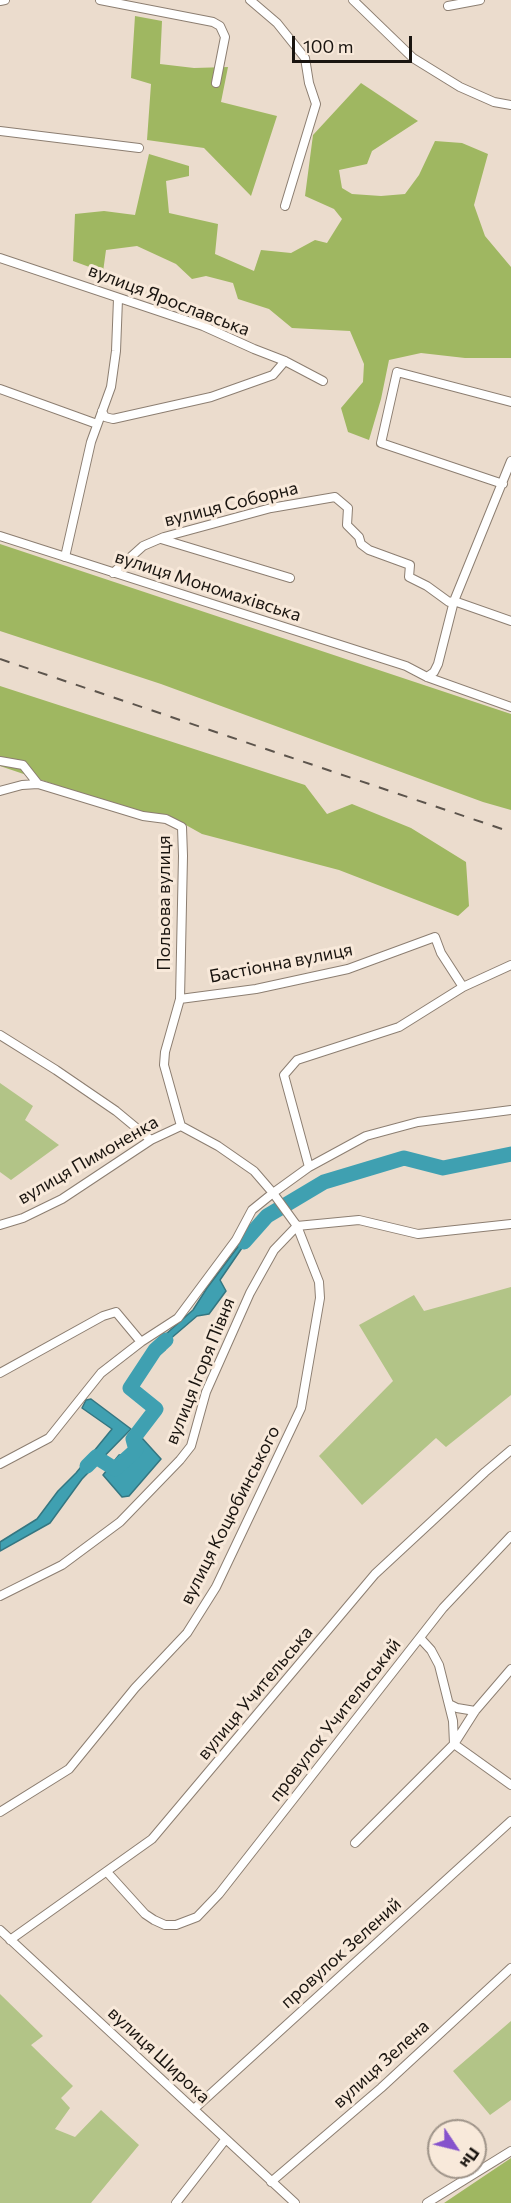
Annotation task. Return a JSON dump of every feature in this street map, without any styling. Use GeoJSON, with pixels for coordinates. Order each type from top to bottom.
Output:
{"type":"FeatureCollection","features":[{"type":"Feature","properties":{"kind":"street"},"geometry":{"type":"LineString","coordinates":[[0,1],[5,0]]}},
{"type":"Feature","properties":{"kind":"street"},"geometry":{"type":"LineString","coordinates":[[100,0],[213,22],[220,26],[225,37],[216,83]]}},
{"type":"Feature","properties":{"kind":"street"},"geometry":{"type":"LineString","coordinates":[[250,0],[277,23],[305,58],[309,83],[316,104],[285,206]]}},
{"type":"Feature","properties":{"kind":"street"},"geometry":{"type":"LineString","coordinates":[[353,0],[413,58],[460,87],[494,102],[511,105]]}},
{"type":"Feature","properties":{"kind":"street"},"geometry":{"type":"LineString","coordinates":[[448,6],[480,0]]}},
{"type":"Feature","properties":{"kind":"street"},"geometry":{"type":"LineString","coordinates":[[0,131],[139,148]]}},
{"type":"Feature","properties":{"kind":"street","name":"вулиця Ярославська"},"geometry":{"type":"LineString","coordinates":[[0,258],[203,326],[254,350],[285,361],[323,381]]}},
{"type":"Feature","properties":{"kind":"street"},"geometry":{"type":"LineString","coordinates":[[65,557],[91,442],[111,387],[116,351],[118,299]]}},
{"type":"Feature","properties":{"kind":"street"},"geometry":{"type":"LineString","coordinates":[[102,411],[105,417],[113,419],[211,397],[273,375],[285,361]]}},
{"type":"Feature","properties":{"kind":"street"},"geometry":{"type":"LineString","coordinates":[[503,484],[381,443],[397,372],[511,402]]}},
{"type":"Feature","properties":{"kind":"street"},"geometry":{"type":"LineString","coordinates":[[0,389],[97,424]]}},
{"type":"Feature","properties":{"kind":"street"},"geometry":{"type":"LineString","coordinates":[[427,677],[434,672],[438,664],[454,601],[511,461]]}},
{"type":"Feature","properties":{"kind":"street","name":"вулиця Соборна"},"geometry":{"type":"LineString","coordinates":[[112,573],[143,546],[160,539],[271,508],[335,498],[348,508],[347,525],[359,537],[361,544],[369,550],[410,564],[409,577],[427,586],[449,602],[454,601]]}},
{"type":"Feature","properties":{"kind":"street","name":"вулиця Мономахівська"},"geometry":{"type":"LineString","coordinates":[[0,536],[406,666],[427,677],[511,707]]}},
{"type":"Feature","properties":{"kind":"street"},"geometry":{"type":"LineString","coordinates":[[160,539],[290,578]]}},
{"type":"Feature","properties":{"kind":"street"},"geometry":{"type":"LineString","coordinates":[[454,601],[511,621]]}},
{"type":"Feature","properties":{"kind":"street"},"geometry":{"type":"LineString","coordinates":[[438,664],[440,675],[448,684]]}},
{"type":"Feature","properties":{"kind":"street"},"geometry":{"type":"LineString","coordinates":[[0,761],[23,765],[38,784]]}},
{"type":"Feature","properties":{"kind":"street","name":"Польова вулиця"},"geometry":{"type":"LineString","coordinates":[[0,792],[21,785],[38,784],[133,814],[166,819],[182,827],[180,999],[165,1052],[164,1065],[180,1126]]}},
{"type":"Feature","properties":{"kind":"street","name":"Бастіонна вулиця"},"geometry":{"type":"LineString","coordinates":[[180,999],[256,989],[348,969],[435,937],[441,953],[463,987]]}},
{"type":"Feature","properties":{"kind":"street"},"geometry":{"type":"LineString","coordinates":[[309,1167],[284,1075],[297,1060],[399,1027],[463,987],[511,964]]}},
{"type":"Feature","properties":{"kind":"street"},"geometry":{"type":"LineString","coordinates":[[0,1035],[116,1111],[151,1140]]}},
{"type":"Feature","properties":{"kind":"street"},"geometry":{"type":"LineString","coordinates":[[0,1464],[49,1438],[102,1373],[141,1342],[178,1318],[237,1240],[252,1210],[309,1167],[366,1136],[418,1122],[511,1110]]}},
{"type":"Feature","properties":{"kind":"street","name":"вулиця Пимоненка"},"geometry":{"type":"LineString","coordinates":[[0,1225],[23,1218],[62,1199],[151,1140],[180,1126],[218,1146],[254,1171],[297,1226]]}},
{"type":"Feature","properties":{"kind":"street"},"geometry":{"type":"LineString","coordinates":[[297,1226],[359,1220],[418,1234],[511,1224]]}},
{"type":"Feature","properties":{"kind":"street","name":"вулиця Ігоря Півня"},"geometry":{"type":"LineString","coordinates":[[0,1596],[62,1565],[120,1522],[180,1460],[191,1446],[206,1392],[250,1293],[274,1250],[297,1226]]}},
{"type":"Feature","properties":{"kind":"street","name":"вулиця Коцюбинського"},"geometry":{"type":"LineString","coordinates":[[0,1812],[69,1769],[135,1688],[187,1633],[216,1587],[274,1469],[301,1408],[305,1391],[320,1298],[319,1282],[297,1226]]}},
{"type":"Feature","properties":{"kind":"street"},"geometry":{"type":"LineString","coordinates":[[0,1373],[103,1316],[116,1312],[141,1342]]}},
{"type":"Feature","properties":{"kind":"street","name":"вулиця Учительська"},"geometry":{"type":"LineString","coordinates":[[10,1940],[152,1839],[375,1574],[511,1450]]}},
{"type":"Feature","properties":{"kind":"street","name":"провулок Учительський"},"geometry":{"type":"LineString","coordinates":[[107,1872],[145,1914],[154,1920],[165,1925],[185,1923],[197,1917],[219,1894],[443,1608],[511,1536]]}},
{"type":"Feature","properties":{"kind":"street"},"geometry":{"type":"LineString","coordinates":[[420,1638],[439,1665],[453,1721],[454,1744]]}},
{"type":"Feature","properties":{"kind":"street"},"geometry":{"type":"LineString","coordinates":[[355,1843],[454,1744],[475,1711],[511,1669]]}},
{"type":"Feature","properties":{"kind":"street"},"geometry":{"type":"LineString","coordinates":[[449,1704],[475,1711]]}},
{"type":"Feature","properties":{"kind":"street"},"geometry":{"type":"LineString","coordinates":[[454,1744],[511,1785]]}},
{"type":"Feature","properties":{"kind":"street","name":"провулок Зелений"},"geometry":{"type":"LineString","coordinates":[[194,2109],[511,1821]]}},
{"type":"Feature","properties":{"kind":"street","name":"вулиця Широка"},"geometry":{"type":"LineString","coordinates":[[0,1930],[295,2203]]}},
{"type":"Feature","properties":{"kind":"street","name":"вулиця Зелена"},"geometry":{"type":"LineString","coordinates":[[271,2182],[381,2088],[511,1968]]}},
{"type":"Feature","properties":{"kind":"street"},"geometry":{"type":"LineString","coordinates":[[176,2203],[225,2140]]}},
{"type":"Feature","properties":{"kind":"street"},"geometry":{"type":"LineString","coordinates":[[427,2203],[511,2151]]}},
{"type":"Feature","properties":{"kind":"green space"},"geometry":{"type":"Polygon","coordinates":[[[135,16],[162,21],[160,64],[194,68],[228,67],[221,102],[277,116],[251,196],[204,148],[147,140],[151,84],[131,78],[135,16]]]}},
{"type":"Feature","properties":{"kind":"green space"},"geometry":{"type":"Polygon","coordinates":[[[361,83],[418,121],[372,151],[367,164],[339,170],[342,188],[352,194],[381,196],[405,194],[419,175],[435,141],[462,143],[488,154],[474,205],[485,236],[511,267],[511,358],[465,358],[421,353],[389,360],[369,440],[348,432],[341,408],[363,382],[364,364],[350,331],[292,328],[269,309],[238,299],[233,283],[206,276],[192,279],[176,264],[137,246],[106,250],[103,272],[73,261],[75,214],[104,211],[135,215],[149,154],[189,166],[189,176],[166,181],[169,213],[218,224],[215,254],[254,271],[261,250],[291,253],[315,240],[327,243],[342,219],[334,209],[305,196],[313,135],[361,83]]]}},
{"type":"Feature","properties":{"kind":"green space"},"geometry":{"type":"Polygon","coordinates":[[[0,544],[511,714],[511,810],[483,802],[161,684],[0,631],[0,544]]]}},
{"type":"Feature","properties":{"kind":"green space"},"geometry":{"type":"Polygon","coordinates":[[[0,686],[305,785],[327,814],[352,804],[411,828],[466,862],[469,906],[458,916],[339,870],[202,834],[168,815],[133,811],[0,766],[0,686]]]}},
{"type":"Feature","properties":{"kind":"green space"},"geometry":{"type":"Polygon","coordinates":[[[0,1083],[33,1106],[25,1120],[59,1145],[11,1180],[0,1172],[0,1083]]]}},
{"type":"Feature","properties":{"kind":"green space"},"geometry":{"type":"Polygon","coordinates":[[[511,1287],[511,1395],[446,1447],[436,1438],[362,1505],[319,1456],[393,1381],[359,1325],[414,1295],[424,1311],[511,1287]]]}},
{"type":"Feature","properties":{"kind":"green space"},"geometry":{"type":"Polygon","coordinates":[[[0,1994],[43,2036],[31,2045],[73,2086],[61,2098],[70,2108],[55,2129],[75,2137],[101,2110],[139,2145],[91,2203],[0,2203],[0,1994]]]}},
{"type":"Feature","properties":{"kind":"green space"},"geometry":{"type":"Polygon","coordinates":[[[511,2021],[511,2100],[490,2115],[453,2071],[511,2021]]]}},
{"type":"Feature","properties":{"kind":"green space"},"geometry":{"type":"Polygon","coordinates":[[[511,2158],[511,2203],[444,2203],[480,2179],[487,2179],[487,2174],[511,2158]]]}},
{"type":"Feature","properties":{"kind":"water"},"geometry":{"type":"Polygon","coordinates":[[[258,1220],[255,1229],[220,1280],[226,1291],[209,1314],[197,1316],[169,1340],[165,1350],[155,1359],[148,1350],[193,1310],[258,1220]]]}},
{"type":"Feature","properties":{"kind":"water"},"geometry":{"type":"Polygon","coordinates":[[[91,1399],[131,1429],[82,1479],[50,1523],[0,1551],[0,1542],[37,1519],[112,1429],[82,1408],[86,1400],[91,1399]]]}},
{"type":"Feature","properties":{"kind":"water"},"geometry":{"type":"Polygon","coordinates":[[[137,1438],[142,1438],[161,1459],[129,1496],[122,1497],[103,1475],[119,1455],[127,1454],[136,1444],[137,1438]]]}},
{"type":"Feature","properties":{"kind":"waterway"},"geometry":{"type":"LineString","coordinates":[[244,1242],[267,1216],[324,1182],[404,1158],[443,1168],[511,1154]]}},
{"type":"Feature","properties":{"kind":"waterway"},"geometry":{"type":"LineString","coordinates":[[87,1466],[96,1457],[115,1469],[136,1450],[133,1439],[156,1409],[130,1388],[155,1350],[166,1340]]}},
{"type":"Feature","properties":{"kind":"railway"},"geometry":{"type":"LineString","coordinates":[[0,659],[511,832]]}}]}
